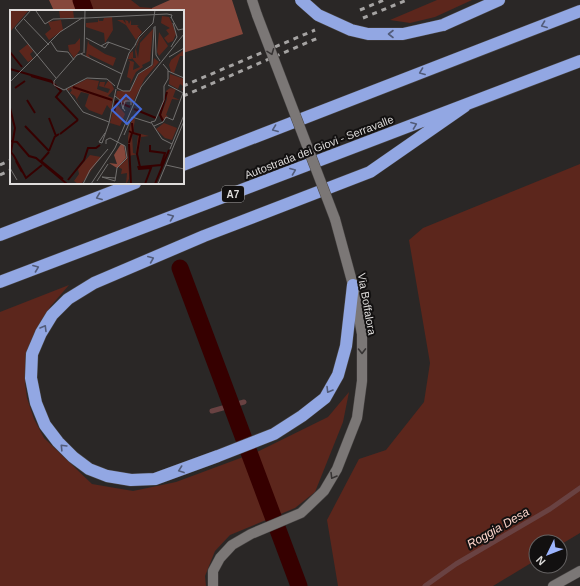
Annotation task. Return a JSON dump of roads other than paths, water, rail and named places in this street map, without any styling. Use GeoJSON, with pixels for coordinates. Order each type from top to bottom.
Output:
{"type":"FeatureCollection","features":[{"type":"Feature","properties":{"kind":"highway"},"geometry":{"type":"LineString","coordinates":[[301,0],[318,15],[351,30],[368,34],[404,34],[443,25],[499,0]]}},
{"type":"Feature","properties":{"kind":"highway"},"geometry":{"type":"LineString","coordinates":[[184,164],[580,11]]}},
{"type":"Feature","properties":{"kind":"highway","name":"Autostrada dei Giovi - Serravalle"},"geometry":{"type":"LineString","coordinates":[[0,282],[580,61]]}},
{"type":"Feature","properties":{"kind":"highway"},"geometry":{"type":"LineString","coordinates":[[353,285],[346,346],[338,375],[325,398],[302,416],[274,434],[155,479],[130,480],[107,476],[89,469],[73,457],[58,442],[45,425],[36,403],[31,378],[32,354],[41,333],[52,316],[68,299],[94,283],[204,236],[370,172],[465,106]]}},
{"type":"Feature","properties":{"kind":"highway"},"geometry":{"type":"LineString","coordinates":[[0,235],[132,184]]}},
{"type":"Feature","properties":{"kind":"street","name":"Via Boffalora"},"geometry":{"type":"LineString","coordinates":[[213,586],[213,571],[220,558],[232,545],[251,534],[301,513],[324,491],[337,469],[357,418],[362,381],[362,334],[353,285],[335,219],[252,0]]}},
{"type":"Feature","properties":{"kind":"street"},"geometry":{"type":"LineString","coordinates":[[553,586],[580,571]]}},
{"type":"Feature","properties":{"kind":"waterway"},"geometry":{"type":"LineString","coordinates":[[81,0],[85,10]]}},
{"type":"Feature","properties":{"kind":"waterway"},"geometry":{"type":"LineString","coordinates":[[180,268],[299,586]]}},
{"type":"Feature","properties":{"kind":"waterway"},"geometry":{"type":"LineString","coordinates":[[212,411],[244,402]]}},
{"type":"Feature","properties":{"kind":"waterway","name":"Roggia Desa"},"geometry":{"type":"LineString","coordinates":[[425,586],[456,564],[550,509],[580,488]]}},
{"type":"Feature","properties":{"kind":"railway"},"geometry":{"type":"LineString","coordinates":[[360,10],[384,0]]}},
{"type":"Feature","properties":{"kind":"railway"},"geometry":{"type":"LineString","coordinates":[[363,18],[407,0]]}},
{"type":"Feature","properties":{"kind":"railway"},"geometry":{"type":"LineString","coordinates":[[184,86],[315,30]]}},
{"type":"Feature","properties":{"kind":"railway"},"geometry":{"type":"LineString","coordinates":[[184,96],[318,38]]}},
{"type":"Feature","properties":{"kind":"railway"},"geometry":{"type":"LineString","coordinates":[[0,165],[10,160]]}},
{"type":"Feature","properties":{"kind":"railway"},"geometry":{"type":"LineString","coordinates":[[0,175],[10,170]]}}]}
